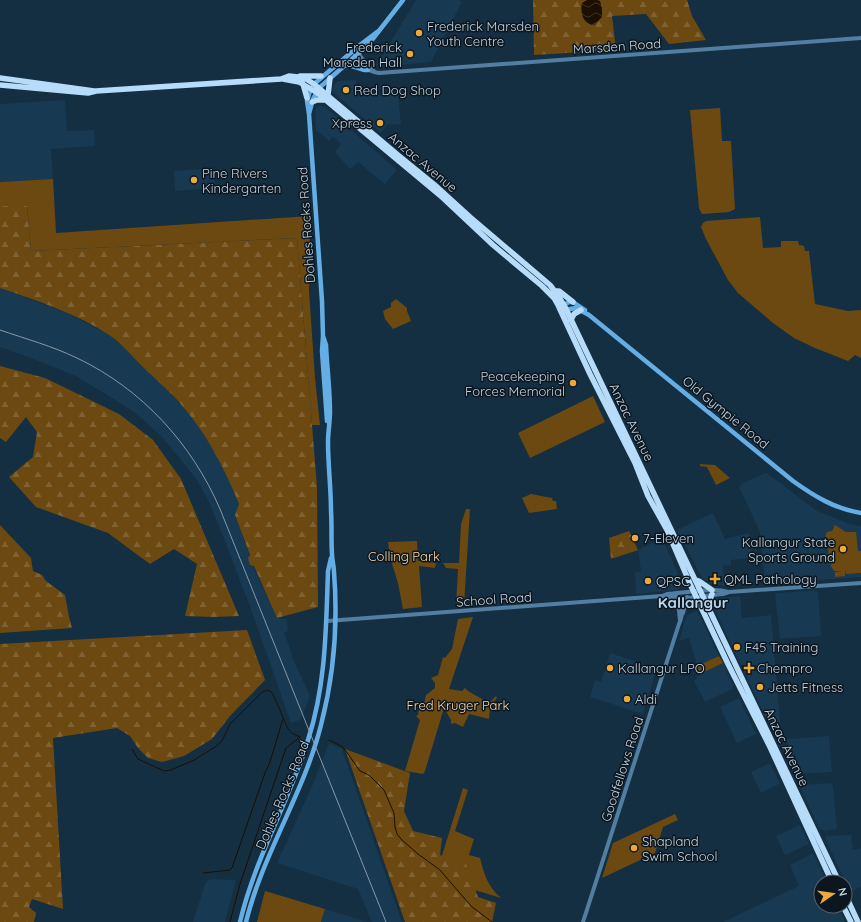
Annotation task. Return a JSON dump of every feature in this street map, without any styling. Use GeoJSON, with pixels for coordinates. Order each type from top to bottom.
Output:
{"type":"FeatureCollection","features":[{"type":"Feature","properties":{"kind":"highway"},"geometry":{"type":"LineString","coordinates":[[298,77],[302,75],[321,76]]}},
{"type":"Feature","properties":{"kind":"highway","name":"Anzac Avenue"},"geometry":{"type":"LineString","coordinates":[[0,85],[82,93],[281,79],[289,76],[298,77],[315,88],[437,187],[555,291],[696,580],[835,874]]}},
{"type":"Feature","properties":{"kind":"highway","name":"Anzac Avenue"},"geometry":{"type":"LineString","coordinates":[[0,78],[88,89],[96,92]]}},
{"type":"Feature","properties":{"kind":"highway"},"geometry":{"type":"LineString","coordinates":[[303,84],[310,100],[319,99],[326,97],[330,78]]}},
{"type":"Feature","properties":{"kind":"highway","name":"Anzac Avenue"},"geometry":{"type":"LineString","coordinates":[[281,79],[315,88]]}},
{"type":"Feature","properties":{"kind":"highway","name":"Anzac Avenue"},"geometry":{"type":"LineString","coordinates":[[326,97],[545,289],[563,308],[571,320],[635,463],[648,496],[674,546],[695,594],[768,742],[828,874]]}},
{"type":"Feature","properties":{"kind":"highway"},"geometry":{"type":"LineString","coordinates":[[555,291],[559,291],[573,302]]}},
{"type":"Feature","properties":{"kind":"highway"},"geometry":{"type":"LineString","coordinates":[[571,320],[574,314],[584,312]]}},
{"type":"Feature","properties":{"kind":"highway"},"geometry":{"type":"LineString","coordinates":[[696,580],[712,592],[708,606]]}},
{"type":"Feature","properties":{"kind":"highway"},"geometry":{"type":"LineString","coordinates":[[853,911],[858,922]]}},
{"type":"Feature","properties":{"kind":"main road"},"geometry":{"type":"LineString","coordinates":[[315,88],[321,76],[377,32],[403,0]]}},
{"type":"Feature","properties":{"kind":"main road"},"geometry":{"type":"LineString","coordinates":[[315,88],[346,65],[374,39],[377,32]]}},
{"type":"Feature","properties":{"kind":"main road"},"geometry":{"type":"LineString","coordinates":[[346,65],[354,66],[364,71],[368,70]]}},
{"type":"Feature","properties":{"kind":"main road","name":"Dohles Rocks Road"},"geometry":{"type":"LineString","coordinates":[[246,922],[266,861],[302,784],[316,742],[330,685],[333,659],[335,621],[334,571],[332,555],[328,429],[322,351],[323,336],[309,114],[307,109],[315,88]]}},
{"type":"Feature","properties":{"kind":"main road"},"geometry":{"type":"LineString","coordinates":[[563,308],[573,302]]}},
{"type":"Feature","properties":{"kind":"main road","name":"Old Gympie Road"},"geometry":{"type":"LineString","coordinates":[[573,302],[585,310],[584,312],[806,490],[829,504],[861,513]]}},
{"type":"Feature","properties":{"kind":"main road"},"geometry":{"type":"LineString","coordinates":[[563,308],[576,308],[584,312]]}},
{"type":"Feature","properties":{"kind":"main road","name":"Dohles Rocks Road"},"geometry":{"type":"LineString","coordinates":[[240,922],[254,873],[297,772],[310,735],[325,656],[328,571],[332,555]]}},
{"type":"Feature","properties":{"kind":"street","name":"Marsden Road"},"geometry":{"type":"LineString","coordinates":[[353,50],[368,70],[375,73],[861,38]]}},
{"type":"Feature","properties":{"kind":"street","name":"Marsden Road"},"geometry":{"type":"LineString","coordinates":[[357,55],[375,73]]}},
{"type":"Feature","properties":{"kind":"street","name":"School Road"},"geometry":{"type":"LineString","coordinates":[[327,622],[674,596],[723,590],[729,592],[861,582]]}},
{"type":"Feature","properties":{"kind":"street","name":"School Road"},"geometry":{"type":"LineString","coordinates":[[674,596],[688,598],[695,594]]}},
{"type":"Feature","properties":{"kind":"street"},"geometry":{"type":"LineString","coordinates":[[674,596],[683,613]]}},
{"type":"Feature","properties":{"kind":"street"},"geometry":{"type":"LineString","coordinates":[[674,596],[679,610],[680,621]]}},
{"type":"Feature","properties":{"kind":"street","name":"Goodfellows Road"},"geometry":{"type":"LineString","coordinates":[[583,922],[688,598]]}},
{"type":"Feature","properties":{"kind":"shaded area"},"geometry":{"type":"Polygon","coordinates":[[[416,0],[458,0],[462,2],[431,62],[379,67],[376,66],[416,0]]]}},
{"type":"Feature","properties":{"kind":"shaded area"},"geometry":{"type":"Polygon","coordinates":[[[356,80],[357,96],[398,93],[401,124],[387,125],[381,133],[334,93],[332,89],[337,81],[356,80]]]}},
{"type":"Feature","properties":{"kind":"shaded area"},"geometry":{"type":"Polygon","coordinates":[[[65,100],[67,131],[94,130],[95,146],[51,149],[53,179],[0,182],[0,104],[65,100]]]}},
{"type":"Feature","properties":{"kind":"shaded area"},"geometry":{"type":"Polygon","coordinates":[[[322,106],[397,170],[385,184],[358,162],[350,169],[335,152],[341,144],[333,137],[329,141],[316,130],[315,110],[317,107],[322,106]]]}},
{"type":"Feature","properties":{"kind":"shaded area","name":"Pine Rivers Kindergarten"},"geometry":{"type":"Polygon","coordinates":[[[214,168],[215,188],[175,191],[174,171],[214,168]]]}},
{"type":"Feature","properties":{"kind":"shaded area"},"geometry":{"type":"Polygon","coordinates":[[[0,288],[69,314],[109,335],[125,348],[169,391],[197,423],[216,453],[231,483],[239,504],[235,515],[253,566],[277,618],[287,619],[288,631],[284,634],[292,657],[310,696],[300,720],[291,723],[252,612],[223,536],[209,502],[197,480],[163,438],[139,416],[125,406],[76,376],[0,347],[0,288]]]}},
{"type":"Feature","properties":{"kind":"shaded area"},"geometry":{"type":"Polygon","coordinates":[[[765,473],[817,511],[850,524],[861,526],[861,577],[765,583],[760,532],[739,487],[741,484],[765,473]]]}},
{"type":"Feature","properties":{"kind":"shaded area"},"geometry":{"type":"Polygon","coordinates":[[[713,513],[725,539],[749,533],[750,536],[752,558],[731,560],[731,565],[723,566],[725,586],[711,584],[702,578],[677,530],[713,513]]]}},
{"type":"Feature","properties":{"kind":"shaded area"},"geometry":{"type":"Polygon","coordinates":[[[662,538],[682,582],[681,586],[678,590],[636,594],[635,572],[641,571],[638,550],[662,538]]]}},
{"type":"Feature","properties":{"kind":"shaded area"},"geometry":{"type":"Polygon","coordinates":[[[807,591],[818,592],[821,635],[780,639],[775,595],[777,593],[807,591]]]}},
{"type":"Feature","properties":{"kind":"shaded area"},"geometry":{"type":"Polygon","coordinates":[[[740,596],[742,618],[771,615],[782,745],[780,746],[772,729],[770,729],[770,726],[712,604],[716,598],[740,596]]]}},
{"type":"Feature","properties":{"kind":"shaded area"},"geometry":{"type":"Polygon","coordinates":[[[697,610],[719,656],[697,666],[689,638],[679,641],[687,615],[697,610]]]}},
{"type":"Feature","properties":{"kind":"shaded area"},"geometry":{"type":"Polygon","coordinates":[[[610,653],[657,668],[643,714],[590,697],[595,680],[601,682],[610,653]]]}},
{"type":"Feature","properties":{"kind":"shaded area"},"geometry":{"type":"Polygon","coordinates":[[[723,663],[733,688],[705,702],[694,681],[700,674],[723,663]]]}},
{"type":"Feature","properties":{"kind":"shaded area"},"geometry":{"type":"Polygon","coordinates":[[[739,698],[756,734],[737,743],[720,707],[739,698]]]}},
{"type":"Feature","properties":{"kind":"shaded area"},"geometry":{"type":"Polygon","coordinates":[[[829,736],[832,772],[793,774],[789,764],[787,739],[829,736]]]}},
{"type":"Feature","properties":{"kind":"shaded area"},"geometry":{"type":"Polygon","coordinates":[[[329,743],[342,749],[402,922],[372,922],[358,889],[277,863],[313,784],[329,743]]]}},
{"type":"Feature","properties":{"kind":"shaded area"},"geometry":{"type":"Polygon","coordinates":[[[770,763],[779,784],[761,793],[751,772],[770,763]]]}},
{"type":"Feature","properties":{"kind":"shaded area"},"geometry":{"type":"Polygon","coordinates":[[[830,783],[833,786],[837,829],[824,831],[819,828],[800,787],[802,785],[830,783]]]}},
{"type":"Feature","properties":{"kind":"shaded area"},"geometry":{"type":"Polygon","coordinates":[[[800,825],[809,844],[785,855],[776,836],[800,825]]]}},
{"type":"Feature","properties":{"kind":"shaded area"},"geometry":{"type":"Polygon","coordinates":[[[851,835],[853,850],[861,848],[861,887],[853,891],[853,874],[842,874],[825,838],[827,836],[851,835]]]}},
{"type":"Feature","properties":{"kind":"shaded area"},"geometry":{"type":"Polygon","coordinates":[[[813,853],[823,874],[813,874],[813,914],[842,914],[845,922],[723,922],[799,886],[790,865],[813,853]]]}},
{"type":"Feature","properties":{"kind":"shaded area"},"geometry":{"type":"Polygon","coordinates":[[[208,880],[236,880],[225,922],[193,922],[205,884],[208,880]]]}},
{"type":"Feature","properties":{"kind":"shaded area"},"geometry":{"type":"Polygon","coordinates":[[[325,909],[368,922],[321,922],[325,909]]]}},
{"type":"Feature","properties":{"kind":"green space"},"geometry":{"type":"Polygon","coordinates":[[[533,0],[687,0],[692,16],[706,40],[669,44],[646,14],[612,16],[616,50],[534,55],[533,0]]]}},
{"type":"Feature","properties":{"kind":"green space"},"geometry":{"type":"Polygon","coordinates":[[[720,108],[722,141],[731,141],[735,209],[729,212],[702,214],[699,208],[690,110],[720,108]]]}},
{"type":"Feature","properties":{"kind":"green space"},"geometry":{"type":"Polygon","coordinates":[[[53,179],[56,233],[310,216],[309,291],[320,425],[312,425],[297,238],[31,251],[27,206],[0,206],[0,182],[53,179]]]}},
{"type":"Feature","properties":{"kind":"green space"},"geometry":{"type":"Polygon","coordinates":[[[0,206],[27,206],[31,251],[297,238],[317,487],[318,607],[277,618],[254,566],[250,565],[248,558],[250,555],[235,515],[239,504],[227,477],[214,450],[198,425],[169,391],[124,347],[96,327],[56,308],[0,288],[0,206]]]}},
{"type":"Feature","properties":{"kind":"green space"},"geometry":{"type":"Polygon","coordinates":[[[760,217],[763,248],[781,247],[781,241],[798,241],[799,245],[804,246],[805,251],[809,251],[815,304],[848,311],[861,310],[861,358],[855,355],[848,361],[794,338],[773,323],[738,293],[728,280],[706,239],[701,227],[703,223],[706,221],[760,217]]]}},
{"type":"Feature","properties":{"kind":"green space"},"geometry":{"type":"Polygon","coordinates":[[[396,299],[407,308],[411,321],[393,329],[385,319],[383,311],[391,307],[391,303],[396,299]]]}},
{"type":"Feature","properties":{"kind":"green space"},"geometry":{"type":"Polygon","coordinates":[[[0,366],[45,378],[119,414],[153,440],[181,479],[239,616],[185,616],[197,564],[174,549],[150,564],[108,533],[36,507],[9,477],[33,457],[37,432],[26,417],[6,442],[0,438],[0,366]]]}},
{"type":"Feature","properties":{"kind":"green space"},"geometry":{"type":"Polygon","coordinates":[[[593,396],[605,422],[530,458],[518,433],[593,396]]]}},
{"type":"Feature","properties":{"kind":"green space"},"geometry":{"type":"Polygon","coordinates":[[[700,464],[715,465],[730,478],[716,485],[707,467],[700,466],[700,464]]]}},
{"type":"Feature","properties":{"kind":"green space"},"geometry":{"type":"Polygon","coordinates":[[[531,494],[552,498],[553,501],[556,501],[557,509],[529,513],[522,498],[531,494]]]}},
{"type":"Feature","properties":{"kind":"green space"},"geometry":{"type":"Polygon","coordinates":[[[466,509],[470,509],[464,605],[456,606],[458,569],[446,568],[443,563],[459,563],[461,524],[466,509]]]}},
{"type":"Feature","properties":{"kind":"green space"},"geometry":{"type":"Polygon","coordinates":[[[0,525],[31,558],[33,571],[42,575],[46,581],[65,595],[72,628],[0,633],[0,525]]]}},
{"type":"Feature","properties":{"kind":"green space","name":"Kallangur State Sports Ground"},"geometry":{"type":"Polygon","coordinates":[[[835,525],[846,532],[856,532],[858,551],[861,551],[861,573],[846,574],[845,570],[845,576],[835,577],[835,572],[842,571],[834,571],[830,564],[828,538],[825,537],[827,532],[832,531],[835,525]]]}},
{"type":"Feature","properties":{"kind":"green space"},"geometry":{"type":"Polygon","coordinates":[[[629,531],[638,550],[611,559],[609,538],[629,531]]]}},
{"type":"Feature","properties":{"kind":"green space","name":"Colling Park"},"geometry":{"type":"Polygon","coordinates":[[[417,541],[418,561],[436,563],[435,568],[419,566],[422,607],[403,609],[398,583],[390,557],[388,542],[417,541]]]}},
{"type":"Feature","properties":{"kind":"green space","name":"Fred Kruger Park"},"geometry":{"type":"Polygon","coordinates":[[[473,617],[449,689],[462,691],[465,688],[489,703],[496,696],[497,698],[490,707],[489,719],[469,714],[463,727],[455,723],[451,724],[451,720],[444,708],[425,771],[423,774],[405,771],[420,720],[416,716],[418,715],[419,710],[423,709],[426,695],[435,688],[435,683],[431,678],[438,675],[443,657],[445,658],[452,649],[458,619],[473,617]]]}},
{"type":"Feature","properties":{"kind":"green space"},"geometry":{"type":"Polygon","coordinates":[[[247,630],[265,680],[230,716],[212,739],[184,756],[162,762],[148,758],[138,748],[130,736],[117,728],[53,738],[63,909],[32,899],[29,907],[36,913],[34,922],[0,922],[0,644],[247,630]]]}},
{"type":"Feature","properties":{"kind":"green space"},"geometry":{"type":"Polygon","coordinates":[[[719,656],[723,663],[700,674],[697,666],[719,656]]]}},
{"type":"Feature","properties":{"kind":"green space"},"geometry":{"type":"Polygon","coordinates":[[[345,749],[410,773],[404,811],[413,831],[442,838],[440,855],[466,864],[478,897],[496,903],[492,922],[405,922],[345,749]]]}},
{"type":"Feature","properties":{"kind":"green space"},"geometry":{"type":"Polygon","coordinates":[[[463,788],[468,790],[455,831],[474,839],[469,855],[480,858],[487,880],[501,898],[435,878],[463,788]]]}},
{"type":"Feature","properties":{"kind":"green space","name":"Shapland Swim School"},"geometry":{"type":"Polygon","coordinates":[[[675,814],[678,820],[663,827],[655,853],[602,878],[613,843],[675,814]]]}},
{"type":"Feature","properties":{"kind":"green space"},"geometry":{"type":"Polygon","coordinates":[[[265,891],[325,909],[321,922],[257,922],[265,891]]]}},
{"type":"Feature","properties":{"kind":"water"},"geometry":{"type":"Polygon","coordinates":[[[587,0],[600,1],[602,8],[602,17],[594,25],[587,23],[581,11],[582,3],[587,0]]]}},
{"type":"Feature","properties":{"kind":"waterway"},"geometry":{"type":"LineString","coordinates":[[132,749],[138,759],[164,771],[171,770],[194,760],[222,741],[230,724],[264,691],[270,691],[272,693],[289,730],[300,737]]}},
{"type":"Feature","properties":{"kind":"waterway"},"geometry":{"type":"LineString","coordinates":[[203,873],[230,870],[232,868],[269,765],[283,719]]}},
{"type":"Feature","properties":{"kind":"waterway"},"geometry":{"type":"LineString","coordinates":[[230,922],[240,884],[286,748],[300,737]]}},
{"type":"Feature","properties":{"kind":"waterway"},"geometry":{"type":"LineString","coordinates":[[329,740],[343,747],[360,771],[369,775],[384,790],[394,813],[397,834],[402,840],[440,870],[471,906],[492,922]]}},
{"type":"Feature","properties":{"kind":"railway"},"geometry":{"type":"LineString","coordinates":[[0,330],[49,346],[77,358],[101,371],[143,402],[180,441],[195,462],[220,509],[386,922]]}},
{"type":"Feature","properties":{"kind":"place","name":"Frederick Marsden Youth Centre"},"geometry":{"type":"Point","coordinates":[419,33]}},
{"type":"Feature","properties":{"kind":"place","name":"Frederick Marsden Hall"},"geometry":{"type":"Point","coordinates":[410,54]}},
{"type":"Feature","properties":{"kind":"place","name":"Red Dog Shop"},"geometry":{"type":"Point","coordinates":[346,90]}},
{"type":"Feature","properties":{"kind":"place","name":"Xpress"},"geometry":{"type":"Point","coordinates":[380,123]}},
{"type":"Feature","properties":{"kind":"place","name":"Pine Rivers Kindergarten"},"geometry":{"type":"Point","coordinates":[194,180]}},
{"type":"Feature","properties":{"kind":"place","name":"Peacekeeping Forces Memorial"},"geometry":{"type":"Point","coordinates":[573,383]}},
{"type":"Feature","properties":{"kind":"place","name":"7-Eleven"},"geometry":{"type":"Point","coordinates":[635,538]}},
{"type":"Feature","properties":{"kind":"place","name":"Kallangur State Sports Ground"},"geometry":{"type":"Point","coordinates":[843,549]}},
{"type":"Feature","properties":{"kind":"place","name":"QML Pathology"},"geometry":{"type":"Point","coordinates":[715,579]}},
{"type":"Feature","properties":{"kind":"place","name":"QPSC"},"geometry":{"type":"Point","coordinates":[648,581]}},
{"type":"Feature","properties":{"kind":"place","name":"F45 Training"},"geometry":{"type":"Point","coordinates":[737,647]}},
{"type":"Feature","properties":{"kind":"place","name":"Kallangur LPO"},"geometry":{"type":"Point","coordinates":[610,668]}},
{"type":"Feature","properties":{"kind":"place","name":"Chempro"},"geometry":{"type":"Point","coordinates":[749,668]}},
{"type":"Feature","properties":{"kind":"place","name":"Jetts Fitness"},"geometry":{"type":"Point","coordinates":[760,687]}},
{"type":"Feature","properties":{"kind":"place","name":"Aldi"},"geometry":{"type":"Point","coordinates":[627,699]}},
{"type":"Feature","properties":{"kind":"place","name":"Shapland Swim School"},"geometry":{"type":"Point","coordinates":[634,848]}},
{"type":"Feature","properties":{"kind":"district","name":"Kallangur"},"geometry":{"type":"Point","coordinates":[693,603]}}]}
